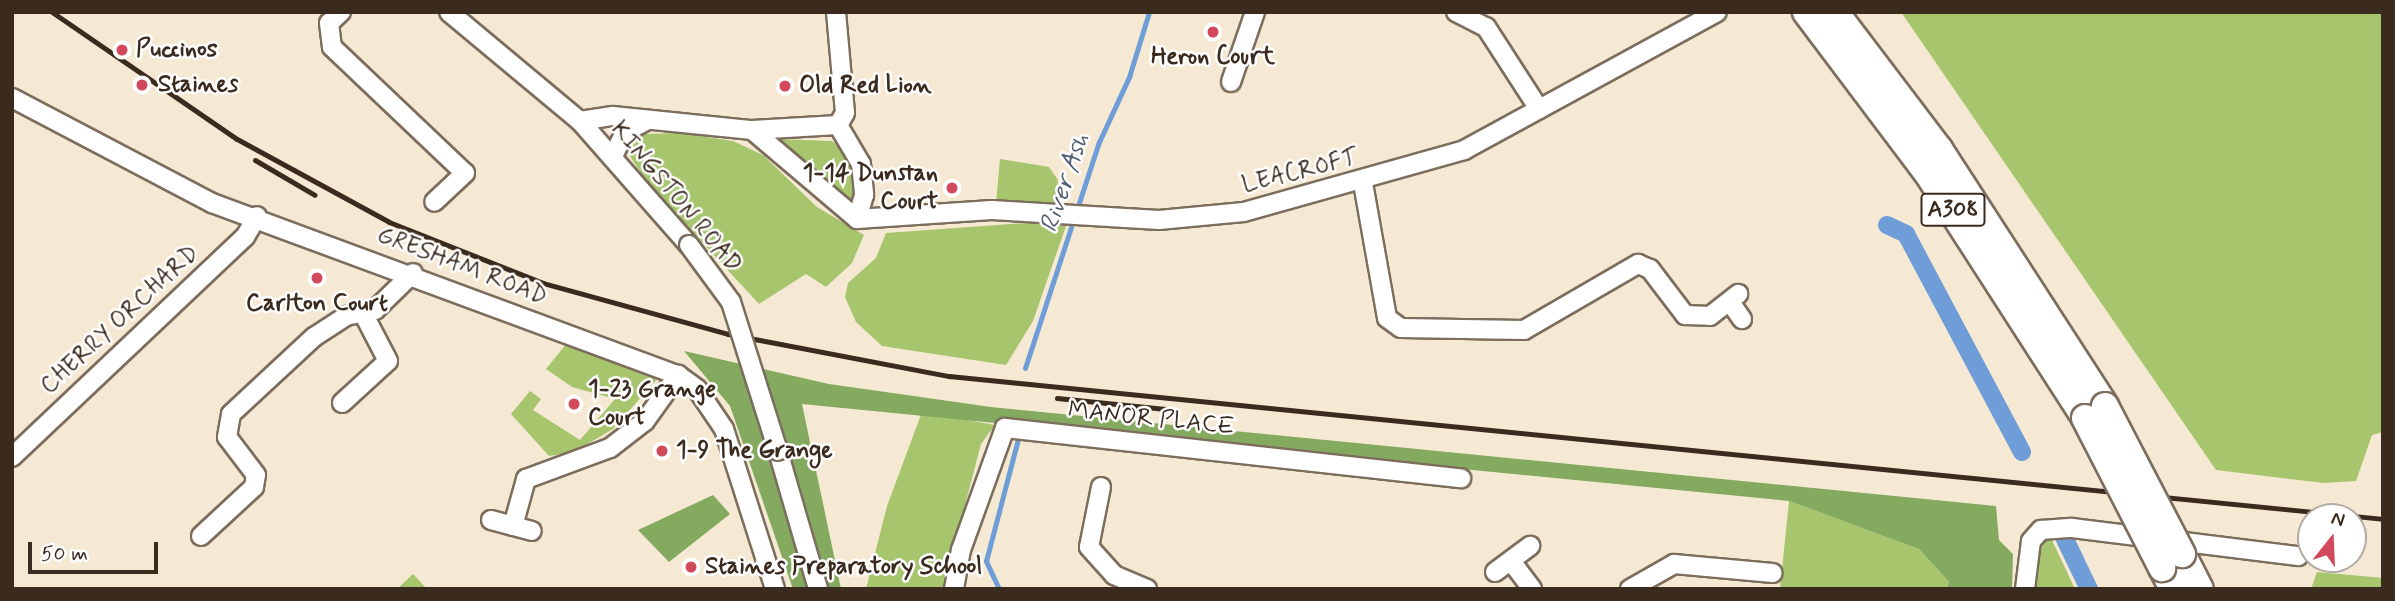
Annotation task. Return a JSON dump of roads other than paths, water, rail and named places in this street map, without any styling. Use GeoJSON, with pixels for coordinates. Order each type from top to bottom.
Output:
{"type":"FeatureCollection","features":[{"type":"Feature","properties":{"kind":"highway","name":"A308"},"geometry":{"type":"LineString","coordinates":[[1806,12],[1926,171],[2095,412]]}},
{"type":"Feature","properties":{"kind":"highway","name":"A308"},"geometry":{"type":"LineString","coordinates":[[1835,12],[1955,172],[2095,412],[2173,570],[2200,589]]}},
{"type":"Feature","properties":{"kind":"street"},"geometry":{"type":"LineString","coordinates":[[341,12],[329,23],[332,47],[465,173],[434,202]]}},
{"type":"Feature","properties":{"kind":"street","name":"KINGSTON ROAD"},"geometry":{"type":"LineString","coordinates":[[449,12],[580,121],[689,245],[731,302],[818,589]]}},
{"type":"Feature","properties":{"kind":"street"},"geometry":{"type":"LineString","coordinates":[[836,12],[845,113],[838,125]]}},
{"type":"Feature","properties":{"kind":"street"},"geometry":{"type":"LineString","coordinates":[[1231,82],[1255,12]]}},
{"type":"Feature","properties":{"kind":"street"},"geometry":{"type":"LineString","coordinates":[[1456,12],[1486,27],[1539,109]]}},
{"type":"Feature","properties":{"kind":"street","name":"LEACROFT"},"geometry":{"type":"LineString","coordinates":[[857,219],[1078,214],[1159,220],[1244,212],[1363,183],[1464,150],[1717,12]]}},
{"type":"Feature","properties":{"kind":"street","name":"GRESHAM ROAD"},"geometry":{"type":"LineString","coordinates":[[12,98],[167,183],[413,272],[678,375],[697,389],[724,429],[775,589]]}},
{"type":"Feature","properties":{"kind":"street"},"geometry":{"type":"LineString","coordinates":[[580,121],[648,120],[752,130],[838,125]]}},
{"type":"Feature","properties":{"kind":"street"},"geometry":{"type":"LineString","coordinates":[[613,156],[625,132],[648,120]]}},
{"type":"Feature","properties":{"kind":"street"},"geometry":{"type":"LineString","coordinates":[[752,130],[857,219],[864,195],[862,164],[838,125]]}},
{"type":"Feature","properties":{"kind":"street"},"geometry":{"type":"LineString","coordinates":[[1363,183],[1387,318],[1401,328],[1524,331],[1638,264],[1650,269],[1685,314],[1710,316],[1734,298],[1742,319]]}},
{"type":"Feature","properties":{"kind":"street","name":"CHERRY ORCHARD"},"geometry":{"type":"LineString","coordinates":[[12,457],[245,237],[257,216]]}},
{"type":"Feature","properties":{"kind":"street"},"geometry":{"type":"LineString","coordinates":[[201,536],[254,487],[256,475],[227,437],[231,414],[314,337],[363,313],[413,272]]}},
{"type":"Feature","properties":{"kind":"street"},"geometry":{"type":"LineString","coordinates":[[342,403],[388,361],[363,313]]}},
{"type":"Feature","properties":{"kind":"street"},"geometry":{"type":"LineString","coordinates":[[513,526],[526,479],[610,448],[645,421],[678,375]]}},
{"type":"Feature","properties":{"kind":"street","name":"MANOR PLACE"},"geometry":{"type":"LineString","coordinates":[[954,589],[961,550],[999,437],[1005,428],[1461,478]]}},
{"type":"Feature","properties":{"kind":"street"},"geometry":{"type":"LineString","coordinates":[[1101,487],[1089,547],[1114,575],[1147,589]]}},
{"type":"Feature","properties":{"kind":"street"},"geometry":{"type":"LineString","coordinates":[[491,520],[532,531]]}},
{"type":"Feature","properties":{"kind":"street"},"geometry":{"type":"LineString","coordinates":[[2025,589],[2031,541],[2041,530],[2072,528],[2297,556]]}},
{"type":"Feature","properties":{"kind":"street"},"geometry":{"type":"LineString","coordinates":[[1495,572],[1530,546]]}},
{"type":"Feature","properties":{"kind":"street"},"geometry":{"type":"LineString","coordinates":[[1511,561],[1532,589]]}},
{"type":"Feature","properties":{"kind":"street"},"geometry":{"type":"LineString","coordinates":[[1630,589],[1674,564],[1773,573]]}},
{"type":"Feature","properties":{"kind":"waterway","name":"River Ash"},"geometry":{"type":"LineString","coordinates":[[1025,368],[1099,142],[1129,77],[1149,12]]}},
{"type":"Feature","properties":{"kind":"waterway"},"geometry":{"type":"LineString","coordinates":[[1887,225],[1906,234],[2022,452]]}},
{"type":"Feature","properties":{"kind":"waterway","name":"River Ash"},"geometry":{"type":"LineString","coordinates":[[999,589],[986,561],[1019,435]]}},
{"type":"Feature","properties":{"kind":"waterway"},"geometry":{"type":"LineString","coordinates":[[2063,535],[2089,589]]}},
{"type":"Feature","properties":{"kind":"railway"},"geometry":{"type":"LineString","coordinates":[[52,12],[237,139],[389,222],[543,283],[728,334],[949,376],[2383,519]]}},
{"type":"Feature","properties":{"kind":"railway"},"geometry":{"type":"LineString","coordinates":[[255,160],[315,195]]}},
{"type":"Feature","properties":{"kind":"railway"},"geometry":{"type":"LineString","coordinates":[[1057,398],[1165,409]]}},
{"type":"Feature","properties":{"kind":"place","name":"Heron Court"},"geometry":{"type":"Point","coordinates":[1213,32]}},
{"type":"Feature","properties":{"kind":"place","name":"Puccinos"},"geometry":{"type":"Point","coordinates":[122,50]}},
{"type":"Feature","properties":{"kind":"place","name":"Staines"},"geometry":{"type":"Point","coordinates":[142,85]}},
{"type":"Feature","properties":{"kind":"place","name":"Old Red Lion"},"geometry":{"type":"Point","coordinates":[785,86]}},
{"type":"Feature","properties":{"kind":"place","name":"1-14 Dunstan Court"},"geometry":{"type":"Point","coordinates":[952,188]}},
{"type":"Feature","properties":{"kind":"place","name":"Carlton Court"},"geometry":{"type":"Point","coordinates":[317,278]}},
{"type":"Feature","properties":{"kind":"place","name":"1-23 Grange Court"},"geometry":{"type":"Point","coordinates":[574,404]}},
{"type":"Feature","properties":{"kind":"place","name":"1-9 The Grange"},"geometry":{"type":"Point","coordinates":[662,451]}},
{"type":"Feature","properties":{"kind":"place","name":"Staines Preparatory School"},"geometry":{"type":"Point","coordinates":[691,567]}}]}
